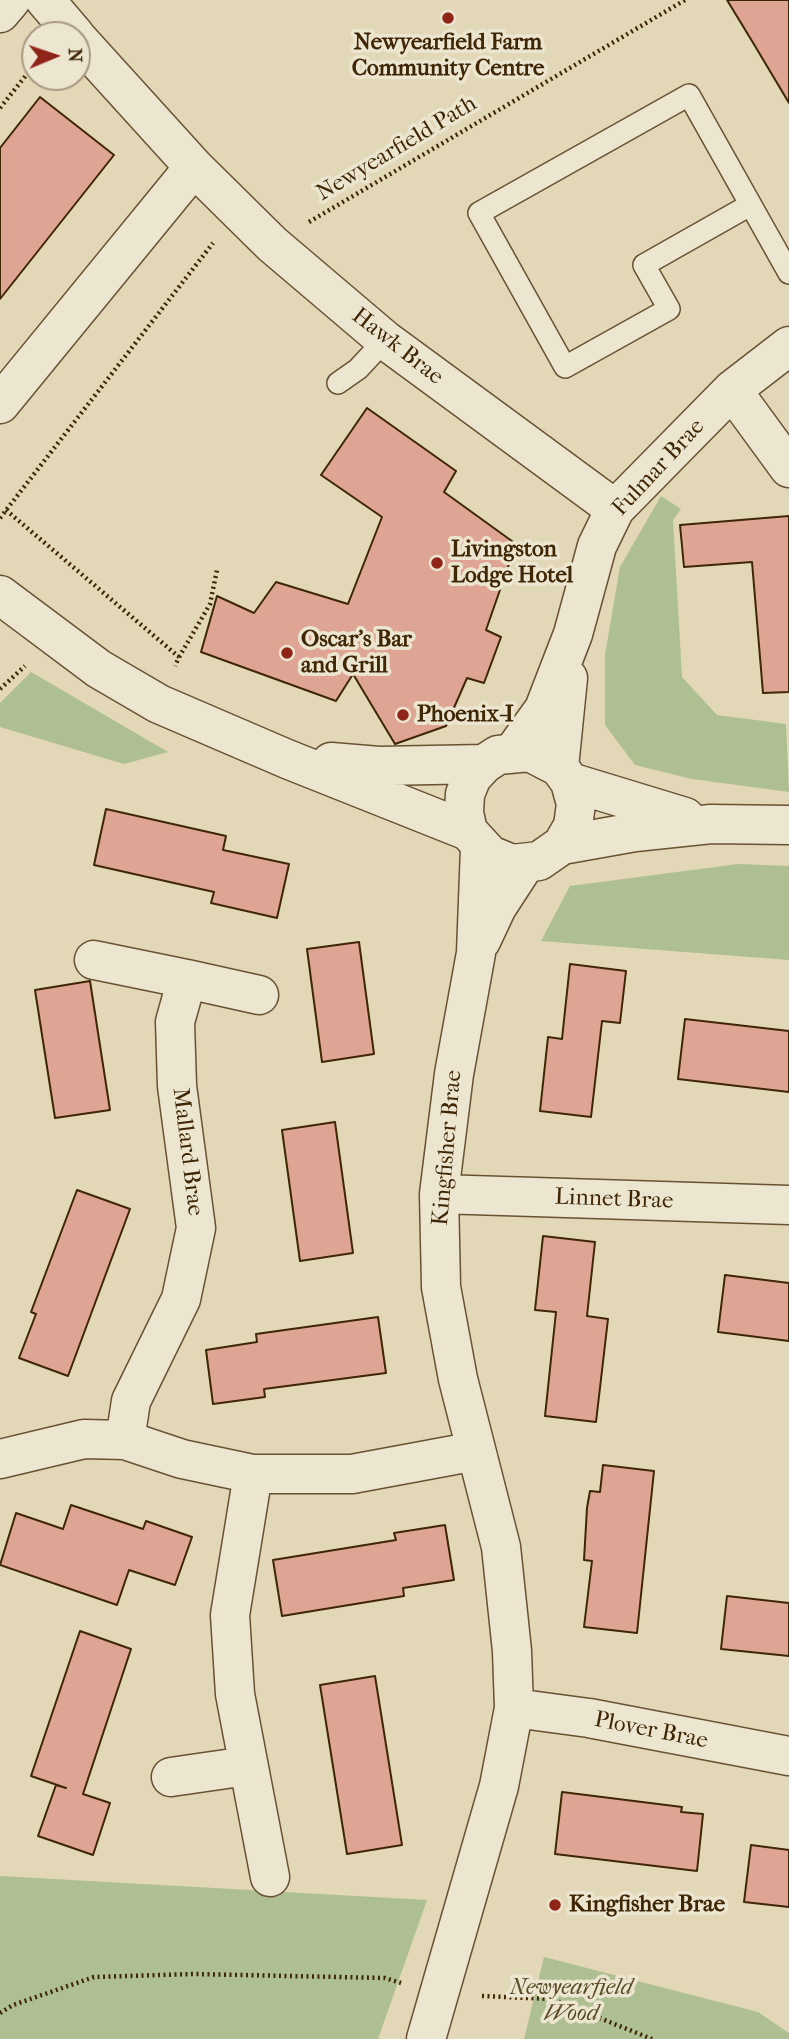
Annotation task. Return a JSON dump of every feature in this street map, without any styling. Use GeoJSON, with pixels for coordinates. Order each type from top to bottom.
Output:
{"type":"FeatureCollection","features":[{"type":"Feature","properties":{"kind":"street"},"geometry":{"type":"LineString","coordinates":[[0,13],[11,0]]}},
{"type":"Feature","properties":{"kind":"street","name":"Hawk Brae"},"geometry":{"type":"LineString","coordinates":[[45,0],[63,21]]}},
{"type":"Feature","properties":{"kind":"street","name":"Hawk Brae"},"geometry":{"type":"LineString","coordinates":[[91,53],[194,167],[272,244],[386,340],[615,509]]}},
{"type":"Feature","properties":{"kind":"street"},"geometry":{"type":"LineString","coordinates":[[0,404],[194,167]]}},
{"type":"Feature","properties":{"kind":"street","name":"Fulmar Brae"},"geometry":{"type":"LineString","coordinates":[[499,757],[544,709],[573,634],[597,546],[615,509],[732,390],[789,346]]}},
{"type":"Feature","properties":{"kind":"street"},"geometry":{"type":"LineString","coordinates":[[732,390],[789,468]]}},
{"type":"Feature","properties":{"kind":"street"},"geometry":{"type":"LineString","coordinates":[[0,595],[99,669],[159,704],[474,839],[501,861],[525,864],[538,861],[562,845],[635,832],[711,824],[789,825]]}},
{"type":"Feature","properties":{"kind":"street","name":"Fulmar Brae"},"geometry":{"type":"LineString","coordinates":[[565,775],[573,634]]}},
{"type":"Feature","properties":{"kind":"street"},"geometry":{"type":"LineString","coordinates":[[287,759],[379,766],[499,757],[530,752],[565,775],[638,805],[711,824]]}},
{"type":"Feature","properties":{"kind":"street"},"geometry":{"type":"LineString","coordinates":[[474,839],[465,794],[472,777],[499,757]]}},
{"type":"Feature","properties":{"kind":"street"},"geometry":{"type":"LineString","coordinates":[[562,845],[573,826],[576,804],[565,775]]}},
{"type":"Feature","properties":{"kind":"street","name":"Kingfisher Brae"},"geometry":{"type":"LineString","coordinates":[[426,2039],[499,1786],[514,1709],[512,1651],[500,1547],[458,1379],[441,1287],[439,1194],[454,1074],[476,953],[474,839]]}},
{"type":"Feature","properties":{"kind":"street","name":"Kingfisher Brae"},"geometry":{"type":"LineString","coordinates":[[476,953],[497,907],[525,864]]}},
{"type":"Feature","properties":{"kind":"street"},"geometry":{"type":"LineString","coordinates":[[94,960],[259,995]]}},
{"type":"Feature","properties":{"kind":"street","name":"Mallard Brae"},"geometry":{"type":"LineString","coordinates":[[125,1440],[131,1401],[181,1299],[196,1228],[177,1073],[175,1022],[187,979]]}},
{"type":"Feature","properties":{"kind":"street","name":"Linnet Brae"},"geometry":{"type":"LineString","coordinates":[[439,1194],[789,1205]]}},
{"type":"Feature","properties":{"kind":"street"},"geometry":{"type":"LineString","coordinates":[[0,1459],[84,1439],[125,1440],[182,1459],[253,1474],[352,1474],[476,1451]]}},
{"type":"Feature","properties":{"kind":"street"},"geometry":{"type":"LineString","coordinates":[[253,1474],[230,1615],[235,1694],[270,1877]]}},
{"type":"Feature","properties":{"kind":"street","name":"Plover Brae"},"geometry":{"type":"LineString","coordinates":[[514,1709],[589,1718],[789,1756]]}},
{"type":"Feature","properties":{"kind":"street"},"geometry":{"type":"LineString","coordinates":[[171,1777],[247,1766]]}},
{"type":"Feature","properties":{"kind":"lane"},"geometry":{"type":"LineString","coordinates":[[750,205],[644,264],[669,309],[565,368],[479,213],[689,95],[789,273]]}},
{"type":"Feature","properties":{"kind":"lane"},"geometry":{"type":"LineString","coordinates":[[338,383],[358,369],[386,340]]}},
{"type":"Feature","properties":{"kind":"path","name":"Newyearfield Path"},"geometry":{"type":"LineString","coordinates":[[272,244],[685,0]]}},
{"type":"Feature","properties":{"kind":"path"},"geometry":{"type":"LineString","coordinates":[[0,108],[21,82]]}},
{"type":"Feature","properties":{"kind":"path"},"geometry":{"type":"LineString","coordinates":[[0,518],[237,212]]}},
{"type":"Feature","properties":{"kind":"path"},"geometry":{"type":"LineString","coordinates":[[6,510],[179,657]]}},
{"type":"Feature","properties":{"kind":"path"},"geometry":{"type":"LineString","coordinates":[[159,704],[179,657],[211,604],[217,570]]}},
{"type":"Feature","properties":{"kind":"path"},"geometry":{"type":"LineString","coordinates":[[0,2013],[13,2005],[94,1977],[194,1974],[385,1978],[439,1994],[552,1999],[652,2039]]}},
{"type":"Feature","properties":{"kind":"green space"},"geometry":{"type":"Polygon","coordinates":[[[661,496],[681,509],[673,520],[682,677],[717,715],[786,724],[789,792],[692,779],[635,765],[605,725],[605,655],[620,567],[661,496]]]}},
{"type":"Feature","properties":{"kind":"green space"},"geometry":{"type":"Polygon","coordinates":[[[31,672],[168,752],[124,764],[0,727],[0,703],[31,672]]]}},
{"type":"Feature","properties":{"kind":"green space"},"geometry":{"type":"Polygon","coordinates":[[[738,864],[789,866],[789,960],[541,941],[570,886],[738,864]]]}},
{"type":"Feature","properties":{"kind":"green space"},"geometry":{"type":"Polygon","coordinates":[[[0,1876],[427,1900],[378,2039],[0,2039],[0,1876]]]}},
{"type":"Feature","properties":{"kind":"green space","name":"Newyearfield Wood"},"geometry":{"type":"Polygon","coordinates":[[[544,1957],[758,2012],[789,2033],[789,2039],[524,2039],[544,1957]]]}},
{"type":"Feature","properties":{"kind":"building"},"geometry":{"type":"Polygon","coordinates":[[[727,0],[789,0],[789,103],[752,41],[727,0]]]}},
{"type":"Feature","properties":{"kind":"building"},"geometry":{"type":"Polygon","coordinates":[[[40,97],[114,155],[0,299],[0,148],[40,97]]]}},
{"type":"Feature","properties":{"kind":"building","name":"Livingston Lodge Hotel"},"geometry":{"type":"Polygon","coordinates":[[[367,408],[456,471],[444,492],[516,544],[486,630],[501,637],[484,683],[467,678],[446,726],[395,744],[353,674],[336,701],[201,652],[217,596],[254,613],[276,582],[348,604],[382,517],[321,475],[367,408]]]}},
{"type":"Feature","properties":{"kind":"building"},"geometry":{"type":"Polygon","coordinates":[[[789,516],[789,692],[763,693],[752,562],[684,567],[680,525],[789,516]]]}},
{"type":"Feature","properties":{"kind":"building"},"geometry":{"type":"Polygon","coordinates":[[[106,809],[226,836],[223,850],[289,864],[277,918],[211,903],[214,892],[94,865],[106,809]]]}},
{"type":"Feature","properties":{"kind":"building"},"geometry":{"type":"Polygon","coordinates":[[[359,942],[374,1054],[322,1062],[307,949],[359,942]]]}},
{"type":"Feature","properties":{"kind":"building"},"geometry":{"type":"Polygon","coordinates":[[[570,964],[626,971],[620,1023],[602,1021],[591,1117],[540,1111],[548,1037],[562,1039],[570,964]]]}},
{"type":"Feature","properties":{"kind":"building"},"geometry":{"type":"Polygon","coordinates":[[[90,981],[110,1110],[55,1118],[35,990],[90,981]]]}},
{"type":"Feature","properties":{"kind":"building"},"geometry":{"type":"Polygon","coordinates":[[[685,1019],[789,1031],[789,1092],[678,1079],[685,1019]]]}},
{"type":"Feature","properties":{"kind":"building"},"geometry":{"type":"Polygon","coordinates":[[[335,1122],[353,1253],[300,1261],[282,1130],[335,1122]]]}},
{"type":"Feature","properties":{"kind":"building"},"geometry":{"type":"Polygon","coordinates":[[[77,1190],[130,1209],[68,1376],[19,1358],[36,1314],[31,1312],[77,1190]]]}},
{"type":"Feature","properties":{"kind":"building"},"geometry":{"type":"Polygon","coordinates":[[[543,1236],[595,1242],[587,1316],[608,1319],[596,1422],[545,1416],[556,1312],[535,1310],[543,1236]]]}},
{"type":"Feature","properties":{"kind":"building"},"geometry":{"type":"Polygon","coordinates":[[[725,1275],[789,1283],[789,1341],[718,1332],[725,1275]]]}},
{"type":"Feature","properties":{"kind":"building"},"geometry":{"type":"Polygon","coordinates":[[[378,1317],[386,1373],[264,1389],[265,1397],[213,1404],[206,1350],[257,1342],[256,1334],[378,1317]]]}},
{"type":"Feature","properties":{"kind":"building"},"geometry":{"type":"Polygon","coordinates":[[[603,1465],[654,1471],[637,1633],[584,1627],[592,1561],[584,1560],[587,1508],[590,1491],[600,1492],[603,1465]]]}},
{"type":"Feature","properties":{"kind":"building"},"geometry":{"type":"Polygon","coordinates":[[[71,1505],[143,1529],[146,1521],[192,1537],[175,1585],[129,1570],[117,1605],[0,1565],[16,1513],[63,1529],[71,1505]]]}},
{"type":"Feature","properties":{"kind":"building"},"geometry":{"type":"Polygon","coordinates":[[[445,1525],[454,1580],[403,1588],[404,1596],[282,1616],[273,1560],[396,1540],[394,1533],[445,1525]]]}},
{"type":"Feature","properties":{"kind":"building"},"geometry":{"type":"Polygon","coordinates":[[[727,1596],[789,1603],[789,1656],[721,1649],[727,1596]]]}},
{"type":"Feature","properties":{"kind":"building"},"geometry":{"type":"Polygon","coordinates":[[[80,1631],[131,1649],[83,1794],[110,1803],[93,1855],[38,1836],[56,1785],[66,1788],[31,1776],[80,1631]]]}},
{"type":"Feature","properties":{"kind":"building"},"geometry":{"type":"Polygon","coordinates":[[[375,1676],[402,1845],[347,1854],[320,1685],[375,1676]]]}},
{"type":"Feature","properties":{"kind":"building"},"geometry":{"type":"Polygon","coordinates":[[[562,1792],[682,1807],[681,1812],[703,1814],[697,1871],[555,1854],[562,1792]]]}},
{"type":"Feature","properties":{"kind":"building"},"geometry":{"type":"Polygon","coordinates":[[[751,1845],[789,1850],[789,1907],[744,1902],[751,1845]]]}},
{"type":"Feature","properties":{"kind":"place","name":"Newyearfield Farm Community Centre"},"geometry":{"type":"Point","coordinates":[448,18]}},
{"type":"Feature","properties":{"kind":"place","name":"Livingston Lodge Hotel"},"geometry":{"type":"Point","coordinates":[437,563]}},
{"type":"Feature","properties":{"kind":"place","name":"Oscar's Bar and Grill"},"geometry":{"type":"Point","coordinates":[287,653]}},
{"type":"Feature","properties":{"kind":"place","name":"Phoenix-I"},"geometry":{"type":"Point","coordinates":[403,715]}},
{"type":"Feature","properties":{"kind":"place","name":"Kingfisher Brae"},"geometry":{"type":"Point","coordinates":[555,1905]}}]}
